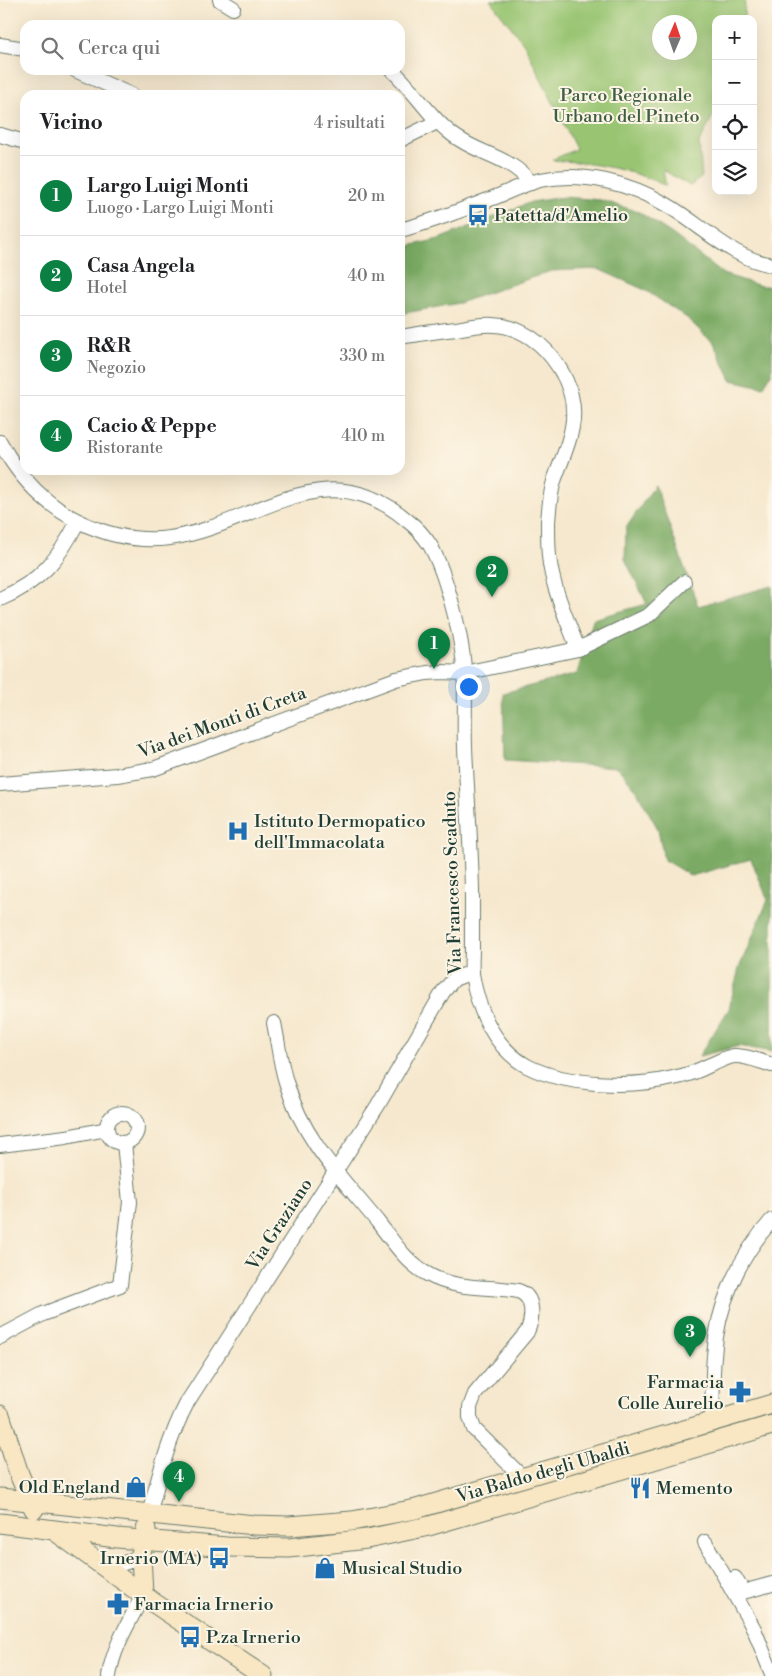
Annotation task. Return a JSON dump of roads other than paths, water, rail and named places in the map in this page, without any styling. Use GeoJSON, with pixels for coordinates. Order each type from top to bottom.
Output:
{"type":"FeatureCollection","features":[{"type":"Feature","properties":{"kind":"main road","name":"Via Baldo degli Ubaldi"},"geometry":{"type":"LineString","coordinates":[[0,1498],[264,1526],[311,1525],[368,1518],[416,1509],[772,1404]]}},
{"type":"Feature","properties":{"kind":"main road"},"geometry":{"type":"LineString","coordinates":[[0,1414],[30,1501],[42,1519],[53,1530],[143,1595],[263,1676]]}},
{"type":"Feature","properties":{"kind":"main road","name":"Via Baldo degli Ubaldi"},"geometry":{"type":"LineString","coordinates":[[0,1523],[53,1530],[143,1547],[289,1548],[367,1539],[416,1530],[772,1425]]}},
{"type":"Feature","properties":{"kind":"main road"},"geometry":{"type":"LineString","coordinates":[[143,1595],[143,1547],[149,1515]]}},
{"type":"Feature","properties":{"kind":"street"},"geometry":{"type":"LineString","coordinates":[[220,0],[233,8]]}},
{"type":"Feature","properties":{"kind":"street"},"geometry":{"type":"LineString","coordinates":[[0,45],[20,48]]}},
{"type":"Feature","properties":{"kind":"street"},"geometry":{"type":"LineString","coordinates":[[86,75],[120,90]]}},
{"type":"Feature","properties":{"kind":"street"},"geometry":{"type":"LineString","coordinates":[[396,75],[437,122],[468,145],[516,167],[531,183]]}},
{"type":"Feature","properties":{"kind":"street"},"geometry":{"type":"LineString","coordinates":[[405,138],[437,122]]}},
{"type":"Feature","properties":{"kind":"street"},"geometry":{"type":"LineString","coordinates":[[0,135],[20,141]]}},
{"type":"Feature","properties":{"kind":"street"},"geometry":{"type":"LineString","coordinates":[[405,229],[445,217],[531,183],[571,177],[614,183],[638,190],[669,206],[743,257],[772,265]]}},
{"type":"Feature","properties":{"kind":"street"},"geometry":{"type":"LineString","coordinates":[[405,336],[500,325],[532,338],[547,351],[561,370],[574,406],[568,443],[550,499],[548,520],[549,557],[556,586],[578,649]]}},
{"type":"Feature","properties":{"kind":"street","name":"Via Francesco Scaduto"},"geometry":{"type":"LineString","coordinates":[[0,442],[20,466]]}},
{"type":"Feature","properties":{"kind":"street","name":"Via Francesco Scaduto"},"geometry":{"type":"LineString","coordinates":[[27,475],[45,499],[78,521],[115,535],[140,539],[157,539],[190,534],[303,493],[321,490],[346,491],[371,498],[391,508],[406,519],[430,546],[439,566],[461,646],[464,673],[465,746],[472,872],[472,972],[486,1018],[496,1039],[517,1060],[543,1073],[563,1079],[588,1083],[646,1082],[682,1076],[730,1057],[738,1056],[772,1066]]}},
{"type":"Feature","properties":{"kind":"street"},"geometry":{"type":"LineString","coordinates":[[0,599],[30,582],[46,569],[60,554],[78,521]]}},
{"type":"Feature","properties":{"kind":"street","name":"Via dei Monti di Creta"},"geometry":{"type":"LineString","coordinates":[[0,784],[106,776],[158,768],[392,680],[427,673],[464,673],[578,649],[649,615],[684,582]]}},
{"type":"Feature","properties":{"kind":"street","name":"Via Graziano"},"geometry":{"type":"LineString","coordinates":[[149,1515],[158,1476],[168,1446],[188,1401],[378,1105],[443,992],[454,979],[472,972]]}},
{"type":"Feature","properties":{"kind":"street"},"geometry":{"type":"LineString","coordinates":[[274,1023],[285,1081],[309,1135],[334,1172],[408,1259],[428,1275],[449,1283],[525,1293],[532,1316],[529,1327],[475,1394],[470,1406],[470,1417],[474,1429],[523,1478]]}},
{"type":"Feature","properties":{"kind":"street"},"geometry":{"type":"LineString","coordinates":[[115,1114],[128,1114],[136,1124],[137,1130],[134,1136],[130,1141],[124,1143],[116,1142],[110,1138],[107,1130],[110,1118],[115,1114]]}},
{"type":"Feature","properties":{"kind":"street"},"geometry":{"type":"LineString","coordinates":[[0,1145],[107,1130]]}},
{"type":"Feature","properties":{"kind":"street"},"geometry":{"type":"LineString","coordinates":[[0,1337],[43,1314],[120,1285],[130,1202],[124,1143]]}},
{"type":"Feature","properties":{"kind":"street"},"geometry":{"type":"LineString","coordinates":[[712,1422],[714,1356],[724,1304],[744,1255],[772,1220]]}},
{"type":"Feature","properties":{"kind":"street"},"geometry":{"type":"LineString","coordinates":[[311,1525],[314,1545]]}},
{"type":"Feature","properties":{"kind":"street"},"geometry":{"type":"LineString","coordinates":[[705,1542],[754,1629],[772,1674]]}},
{"type":"Feature","properties":{"kind":"street"},"geometry":{"type":"LineString","coordinates":[[100,1564],[125,1564],[143,1547]]}},
{"type":"Feature","properties":{"kind":"street"},"geometry":{"type":"LineString","coordinates":[[722,1556],[743,1592],[772,1584]]}},
{"type":"Feature","properties":{"kind":"street"},"geometry":{"type":"LineString","coordinates":[[109,1676],[118,1645],[143,1595]]}},
{"type":"Feature","properties":{"kind":"place","name":"Patetta/d'Amelio"},"geometry":{"type":"Point","coordinates":[478,215]}},
{"type":"Feature","properties":{"kind":"place","name":"Casa Angela"},"geometry":{"type":"Point","coordinates":[492,597]}},
{"type":"Feature","properties":{"kind":"place","name":"Largo Luigi Monti"},"geometry":{"type":"Point","coordinates":[434,669]}},
{"type":"Feature","properties":{"kind":"place","name":"Istituto Dermopatico dell'Immacolata"},"geometry":{"type":"Point","coordinates":[238,831]}},
{"type":"Feature","properties":{"kind":"place","name":"R&R"},"geometry":{"type":"Point","coordinates":[690,1357]}},
{"type":"Feature","properties":{"kind":"place","name":"Farmacia Colle Aurelio"},"geometry":{"type":"Point","coordinates":[740,1392]}},
{"type":"Feature","properties":{"kind":"place","name":"Old England"},"geometry":{"type":"Point","coordinates":[136,1487]}},
{"type":"Feature","properties":{"kind":"place","name":"Memento"},"geometry":{"type":"Point","coordinates":[640,1488]}},
{"type":"Feature","properties":{"kind":"place","name":"Cacio & Peppe"},"geometry":{"type":"Point","coordinates":[179,1502]}},
{"type":"Feature","properties":{"kind":"place","name":"Irnerio (MA)"},"geometry":{"type":"Point","coordinates":[219,1558]}},
{"type":"Feature","properties":{"kind":"place","name":"Musical Studio"},"geometry":{"type":"Point","coordinates":[325,1568]}},
{"type":"Feature","properties":{"kind":"place","name":"Farmacia Irnerio"},"geometry":{"type":"Point","coordinates":[118,1604]}},
{"type":"Feature","properties":{"kind":"place","name":"P.za Irnerio"},"geometry":{"type":"Point","coordinates":[190,1637]}},
{"type":"Feature","properties":{"kind":"park label","name":"Parco Regionale Urbano del Pineto"},"geometry":{"type":"Point","coordinates":[626,105]}}]}
